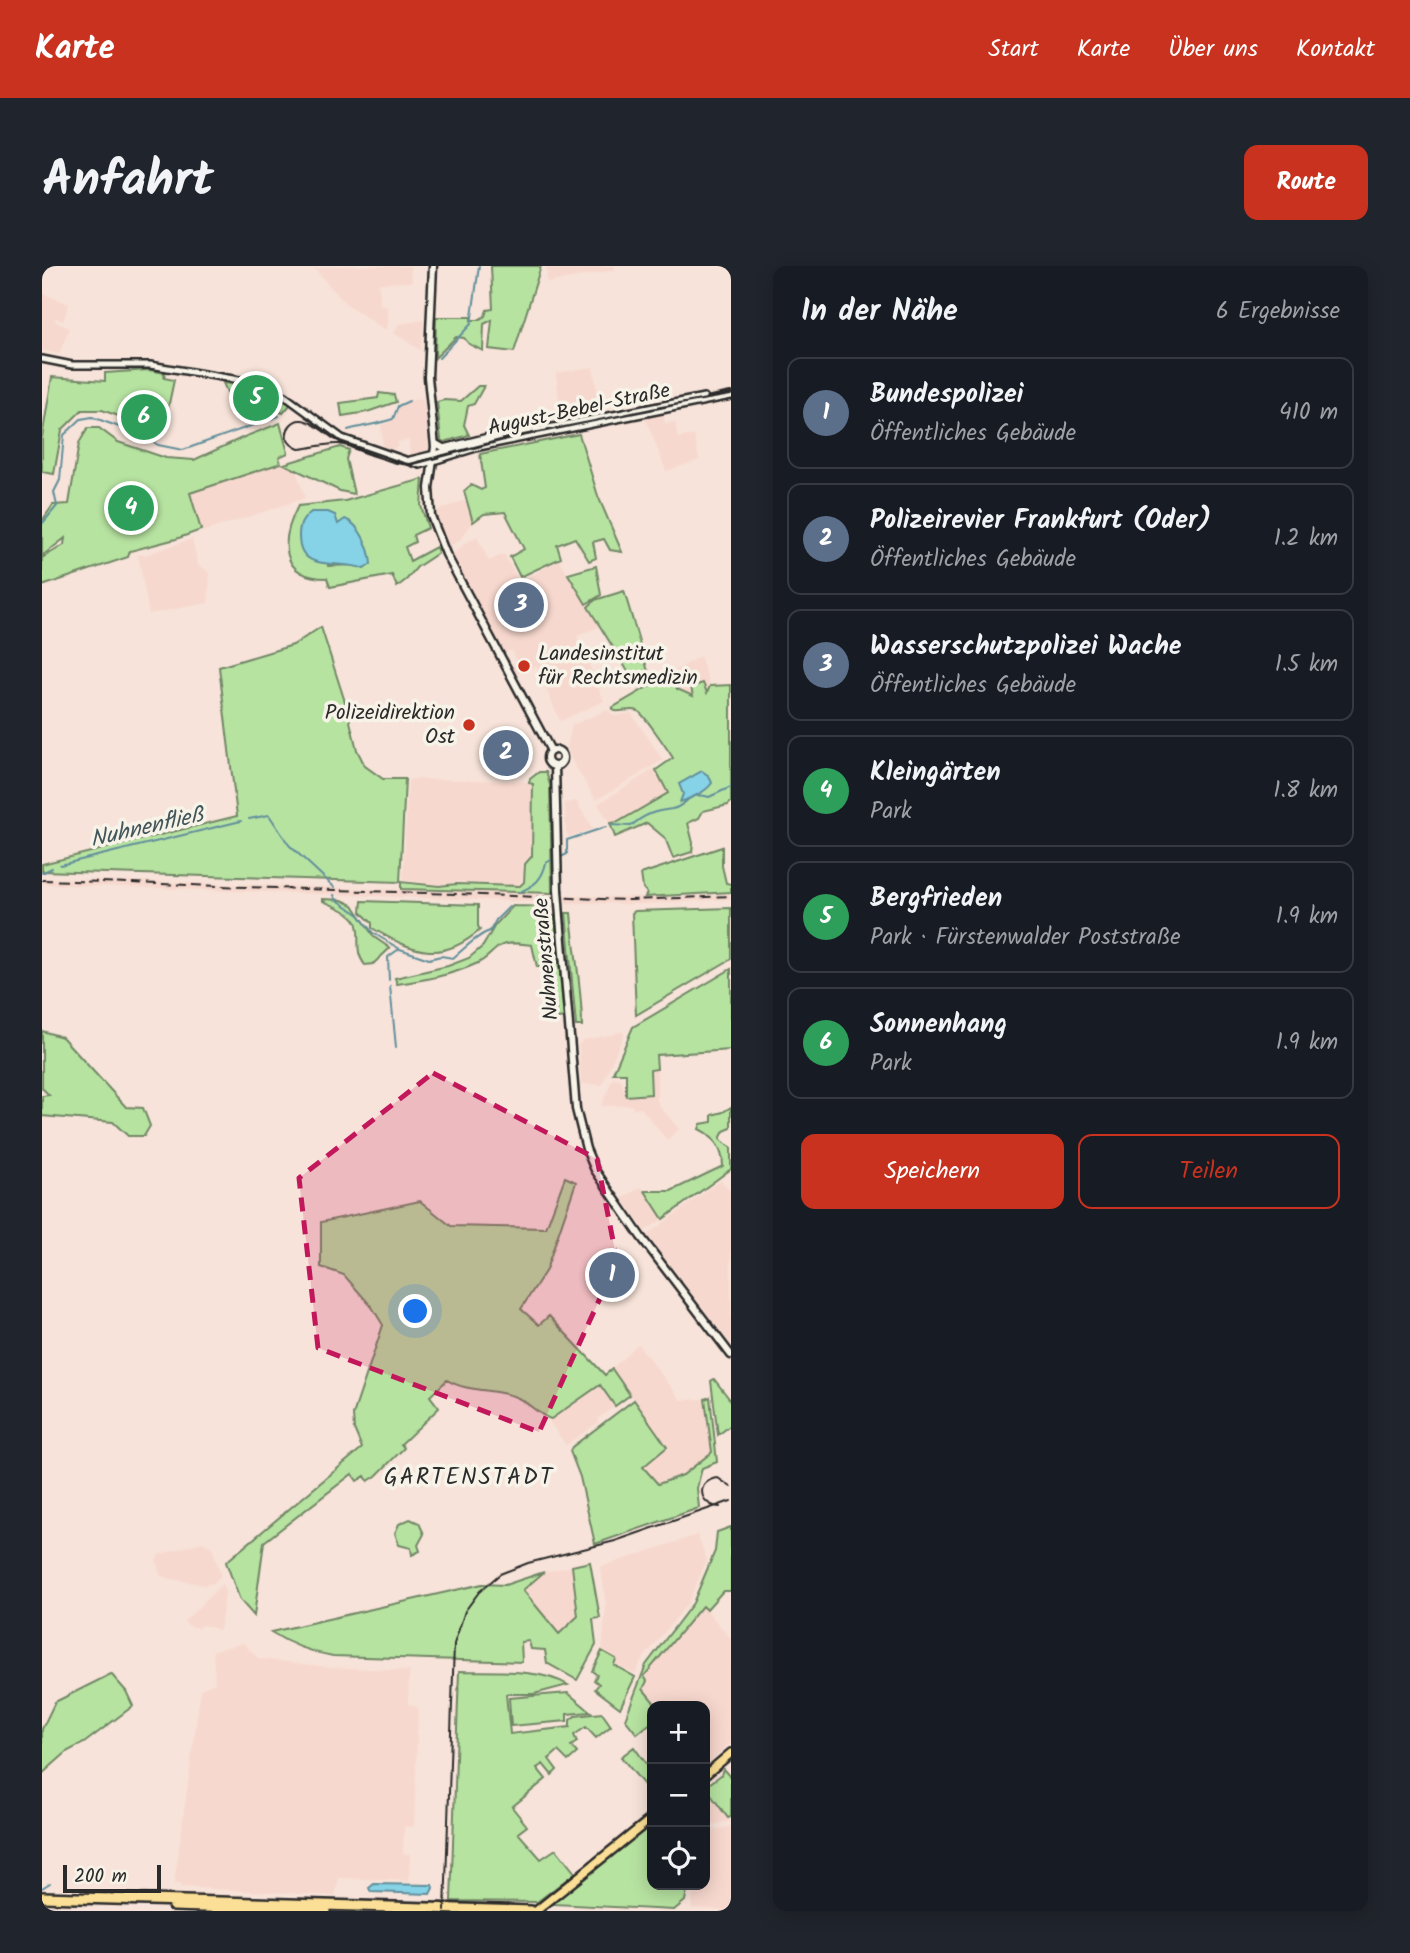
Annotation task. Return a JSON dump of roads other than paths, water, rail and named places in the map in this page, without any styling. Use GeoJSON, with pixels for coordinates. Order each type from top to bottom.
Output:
{"type":"FeatureCollection","features":[{"type":"Feature","properties":{"kind":"highway"},"geometry":{"type":"LineString","coordinates":[[42,1897],[533,1911]]}},
{"type":"Feature","properties":{"kind":"highway"},"geometry":{"type":"LineString","coordinates":[[42,1902],[325,1911]]}},
{"type":"Feature","properties":{"kind":"main road"},"geometry":{"type":"LineString","coordinates":[[433,266],[428,377],[434,458],[429,500],[436,530],[520,697],[551,751]]}},
{"type":"Feature","properties":{"kind":"main road"},"geometry":{"type":"LineString","coordinates":[[558,750],[563,755],[562,762],[555,766],[547,760],[551,751],[558,750]]}},
{"type":"Feature","properties":{"kind":"main road","name":"Nuhnenstraße"},"geometry":{"type":"LineString","coordinates":[[555,766],[560,916],[576,1109],[586,1149],[594,1170],[641,1237],[731,1355]]}},
{"type":"Feature","properties":{"kind":"main road"},"geometry":{"type":"LineString","coordinates":[[710,1771],[731,1753]]}},
{"type":"Feature","properties":{"kind":"main road"},"geometry":{"type":"LineString","coordinates":[[533,1911],[647,1822]]}},
{"type":"Feature","properties":{"kind":"street"},"geometry":{"type":"LineString","coordinates":[[42,359],[72,365],[150,365],[263,384],[278,391],[342,438],[420,465],[432,472]]}},
{"type":"Feature","properties":{"kind":"street","name":"August-Bebel-Straße"},"geometry":{"type":"LineString","coordinates":[[434,458],[513,435],[665,404],[731,395]]}},
{"type":"Feature","properties":{"kind":"street","name":"August-Bebel-Straße"},"geometry":{"type":"LineString","coordinates":[[434,458],[731,395]]}},
{"type":"Feature","properties":{"kind":"street"},"geometry":{"type":"LineString","coordinates":[[434,440],[437,446],[443,448],[492,436],[513,435]]}},
{"type":"Feature","properties":{"kind":"street"},"geometry":{"type":"LineString","coordinates":[[403,460],[434,458]]}},
{"type":"Feature","properties":{"kind":"street"},"geometry":{"type":"LineString","coordinates":[[420,465],[434,458]]}},
{"type":"Feature","properties":{"kind":"water"},"geometry":{"type":"Polygon","coordinates":[[[311,512],[328,512],[335,515],[338,524],[345,519],[355,526],[369,551],[371,564],[364,569],[314,561],[306,556],[301,548],[299,531],[302,522],[311,512]]]}},
{"type":"Feature","properties":{"kind":"water"},"geometry":{"type":"Polygon","coordinates":[[[702,771],[709,776],[712,783],[702,792],[680,802],[683,794],[679,784],[702,771]]]}},
{"type":"Feature","properties":{"kind":"water"},"geometry":{"type":"Polygon","coordinates":[[[374,1884],[432,1885],[433,1888],[430,1894],[371,1892],[369,1888],[374,1884]]]}},
{"type":"Feature","properties":{"kind":"waterway"},"geometry":{"type":"LineString","coordinates":[[439,358],[471,324],[479,266]]}},
{"type":"Feature","properties":{"kind":"waterway"},"geometry":{"type":"LineString","coordinates":[[348,430],[393,419],[398,406],[409,401]]}},
{"type":"Feature","properties":{"kind":"waterway"},"geometry":{"type":"LineString","coordinates":[[42,524],[57,506],[54,492],[60,480],[64,435],[81,419],[92,417],[144,436],[158,445],[183,450],[279,416]]}},
{"type":"Feature","properties":{"kind":"waterway","name":"Nuhnenfließ"},"geometry":{"type":"LineString","coordinates":[[611,825],[631,826],[646,816],[677,807],[692,797],[709,797],[731,787]]}},
{"type":"Feature","properties":{"kind":"waterway","name":"Nuhnenfließ"},"geometry":{"type":"LineString","coordinates":[[249,819],[269,815],[289,845],[334,887]]}},
{"type":"Feature","properties":{"kind":"waterway","name":"Nuhnenfließ"},"geometry":{"type":"LineString","coordinates":[[60,865],[241,821]]}},
{"type":"Feature","properties":{"kind":"waterway","name":"Nuhnenfließ"},"geometry":{"type":"LineString","coordinates":[[561,857],[567,854],[567,840],[606,827]]}},
{"type":"Feature","properties":{"kind":"waterway","name":"Nuhnenfließ"},"geometry":{"type":"LineString","coordinates":[[520,892],[537,881],[546,863],[553,859]]}},
{"type":"Feature","properties":{"kind":"waterway","name":"Nuhnenfließ"},"geometry":{"type":"LineString","coordinates":[[42,873],[52,868]]}},
{"type":"Feature","properties":{"kind":"waterway","name":"Nuhnenfließ"},"geometry":{"type":"LineString","coordinates":[[334,895],[359,915],[373,933],[400,949],[429,959],[441,956],[453,958],[475,939],[490,931],[496,920],[509,907]]}},
{"type":"Feature","properties":{"kind":"waterway"},"geometry":{"type":"LineString","coordinates":[[389,980],[388,957],[399,949]]}},
{"type":"Feature","properties":{"kind":"waterway"},"geometry":{"type":"LineString","coordinates":[[390,986],[396,1047]]}},
{"type":"Feature","properties":{"kind":"waterway"},"geometry":{"type":"LineString","coordinates":[[42,1888],[50,1883]]}},
{"type":"Feature","properties":{"kind":"tram line"},"geometry":{"type":"LineString","coordinates":[[731,394],[508,438],[410,464],[402,463],[392,461],[382,459],[352,448],[343,444],[336,440],[311,423],[302,420],[290,425],[287,438],[299,449],[339,444],[348,446],[357,448],[383,459],[392,462],[410,465],[508,439],[731,395]]}},
{"type":"Feature","properties":{"kind":"tram line"},"geometry":{"type":"LineString","coordinates":[[720,1507],[707,1502],[703,1497],[703,1488],[706,1483],[718,1478],[731,1487]]}},
{"type":"Feature","properties":{"kind":"tram line"},"geometry":{"type":"LineString","coordinates":[[445,1911],[454,1644],[465,1611],[479,1592],[500,1574],[528,1563],[615,1541],[731,1501]]}},
{"type":"Feature","properties":{"kind":"railway"},"geometry":{"type":"LineString","coordinates":[[42,880],[630,900],[731,896]]}},
{"type":"Feature","properties":{"kind":"place","name":"Bergfrieden"},"geometry":{"type":"Point","coordinates":[256,398]}},
{"type":"Feature","properties":{"kind":"place","name":"Sonnenhang"},"geometry":{"type":"Point","coordinates":[144,417]}},
{"type":"Feature","properties":{"kind":"place","name":"Kleingärten"},"geometry":{"type":"Point","coordinates":[131,508]}},
{"type":"Feature","properties":{"kind":"place","name":"Wasserschutzpolizei Wache"},"geometry":{"type":"Point","coordinates":[521,605]}},
{"type":"Feature","properties":{"kind":"place","name":"Landesinstitut für Rechtsmedizin"},"geometry":{"type":"Point","coordinates":[524,666]}},
{"type":"Feature","properties":{"kind":"place","name":"Polizeidirektion Ost"},"geometry":{"type":"Point","coordinates":[469,725]}},
{"type":"Feature","properties":{"kind":"place","name":"Polizeirevier Frankfurt (Oder)"},"geometry":{"type":"Point","coordinates":[506,753]}},
{"type":"Feature","properties":{"kind":"place","name":"Bundespolizei"},"geometry":{"type":"Point","coordinates":[612,1275]}},
{"type":"Feature","properties":{"kind":"district","name":"GARTENSTADT"},"geometry":{"type":"Point","coordinates":[469,1478]}}]}
